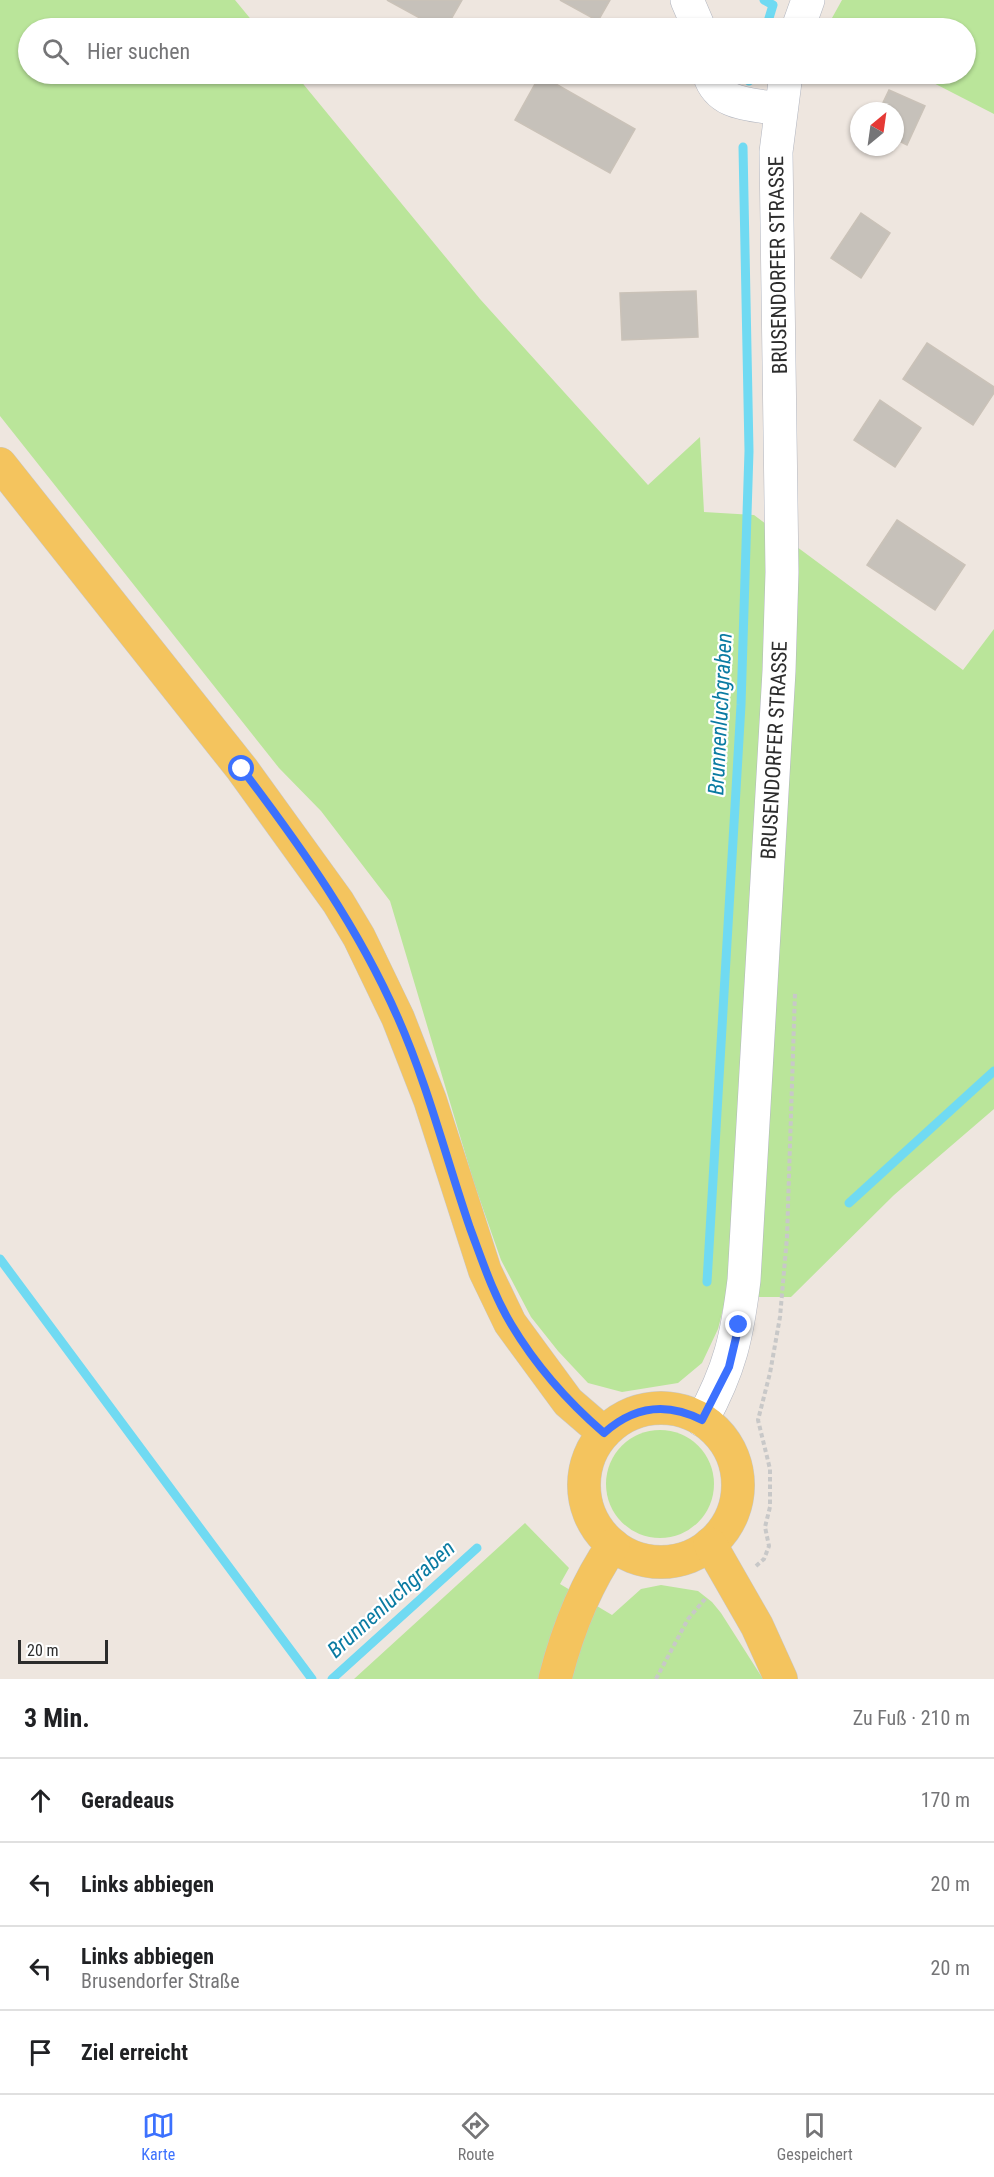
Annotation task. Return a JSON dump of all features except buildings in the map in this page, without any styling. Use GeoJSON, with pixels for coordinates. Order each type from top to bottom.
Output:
{"type":"FeatureCollection","features":[{"type":"Feature","properties":{"kind":"main road"},"geometry":{"type":"LineString","coordinates":[[0,464],[242,769],[338,902],[359,937],[398,1018],[430,1100],[485,1271],[510,1323],[568,1402],[604,1433]]}},
{"type":"Feature","properties":{"kind":"main road"},"geometry":{"type":"LineString","coordinates":[[651,1409],[674,1409],[702,1420],[725,1442],[733,1456],[738,1488],[730,1519],[710,1544],[696,1553],[662,1562],[628,1554],[613,1545],[593,1521],[584,1491],[588,1460],[604,1433],[629,1415],[651,1409]]}},
{"type":"Feature","properties":{"kind":"main road"},"geometry":{"type":"LineString","coordinates":[[710,1544],[757,1626],[782,1679]]}},
{"type":"Feature","properties":{"kind":"main road"},"geometry":{"type":"LineString","coordinates":[[555,1679],[563,1648],[587,1589],[598,1566],[613,1545]]}},
{"type":"Feature","properties":{"kind":"street"},"geometry":{"type":"LineString","coordinates":[[687,0],[695,18]]}},
{"type":"Feature","properties":{"kind":"street"},"geometry":{"type":"LineString","coordinates":[[802,18],[808,0]]}},
{"type":"Feature","properties":{"kind":"street"},"geometry":{"type":"LineString","coordinates":[[712,84],[714,89],[730,100],[780,110]]}},
{"type":"Feature","properties":{"kind":"street","name":"BRUSENDORFER STRASSE"},"geometry":{"type":"LineString","coordinates":[[702,1420],[729,1367],[739,1325],[744,1280],[782,594],[776,152],[784,84]]}},
{"type":"Feature","properties":{"kind":"path"},"geometry":{"type":"LineString","coordinates":[[656,1679],[688,1619],[704,1600]]}},
{"type":"Feature","properties":{"kind":"green space"},"geometry":{"type":"Polygon","coordinates":[[[0,0],[235,0],[250,18],[18,18],[18,84],[303,84],[480,299],[648,485],[700,437],[704,512],[754,515],[963,670],[994,629],[994,1109],[894,1195],[791,1297],[726,1297],[718,1329],[702,1363],[678,1383],[622,1392],[588,1383],[531,1317],[501,1260],[474,1183],[390,901],[321,811],[279,768],[0,416],[0,0]]]}},
{"type":"Feature","properties":{"kind":"green space"},"geometry":{"type":"Polygon","coordinates":[[[842,0],[994,0],[994,114],[936,84],[976,84],[976,18],[832,18],[842,0]]]}},
{"type":"Feature","properties":{"kind":"green space"},"geometry":{"type":"Polygon","coordinates":[[[660,1430],[681,1434],[698,1446],[710,1463],[714,1484],[710,1505],[698,1522],[681,1534],[660,1538],[639,1534],[622,1522],[610,1505],[606,1484],[610,1463],[622,1446],[639,1434],[660,1430]]]}},
{"type":"Feature","properties":{"kind":"green space"},"geometry":{"type":"Polygon","coordinates":[[[525,1523],[569,1568],[560,1584],[612,1615],[641,1589],[661,1585],[698,1591],[721,1613],[763,1679],[354,1679],[525,1523]]]}},
{"type":"Feature","properties":{"kind":"waterway","name":"Brunnenluchgraben"},"geometry":{"type":"LineString","coordinates":[[764,0],[773,5],[769,18]]}},
{"type":"Feature","properties":{"kind":"waterway","name":"Brunnenluchgraben"},"geometry":{"type":"LineString","coordinates":[[707,1282],[741,705],[749,451],[743,147]]}},
{"type":"Feature","properties":{"kind":"waterway"},"geometry":{"type":"LineString","coordinates":[[849,1203],[994,1071]]}},
{"type":"Feature","properties":{"kind":"waterway"},"geometry":{"type":"LineString","coordinates":[[0,1259],[312,1679]]}},
{"type":"Feature","properties":{"kind":"waterway","name":"Brunnenluchgraben"},"geometry":{"type":"LineString","coordinates":[[332,1679],[477,1548]]}},
{"type":"Feature","properties":{"kind":"route"},"geometry":{"type":"LineString","coordinates":[[242,769],[316,870],[359,937],[398,1018],[430,1100],[454,1181],[485,1271],[510,1323],[568,1402],[604,1433],[629,1415],[658,1408],[674,1409],[702,1420],[729,1367],[739,1325]]}}]}
